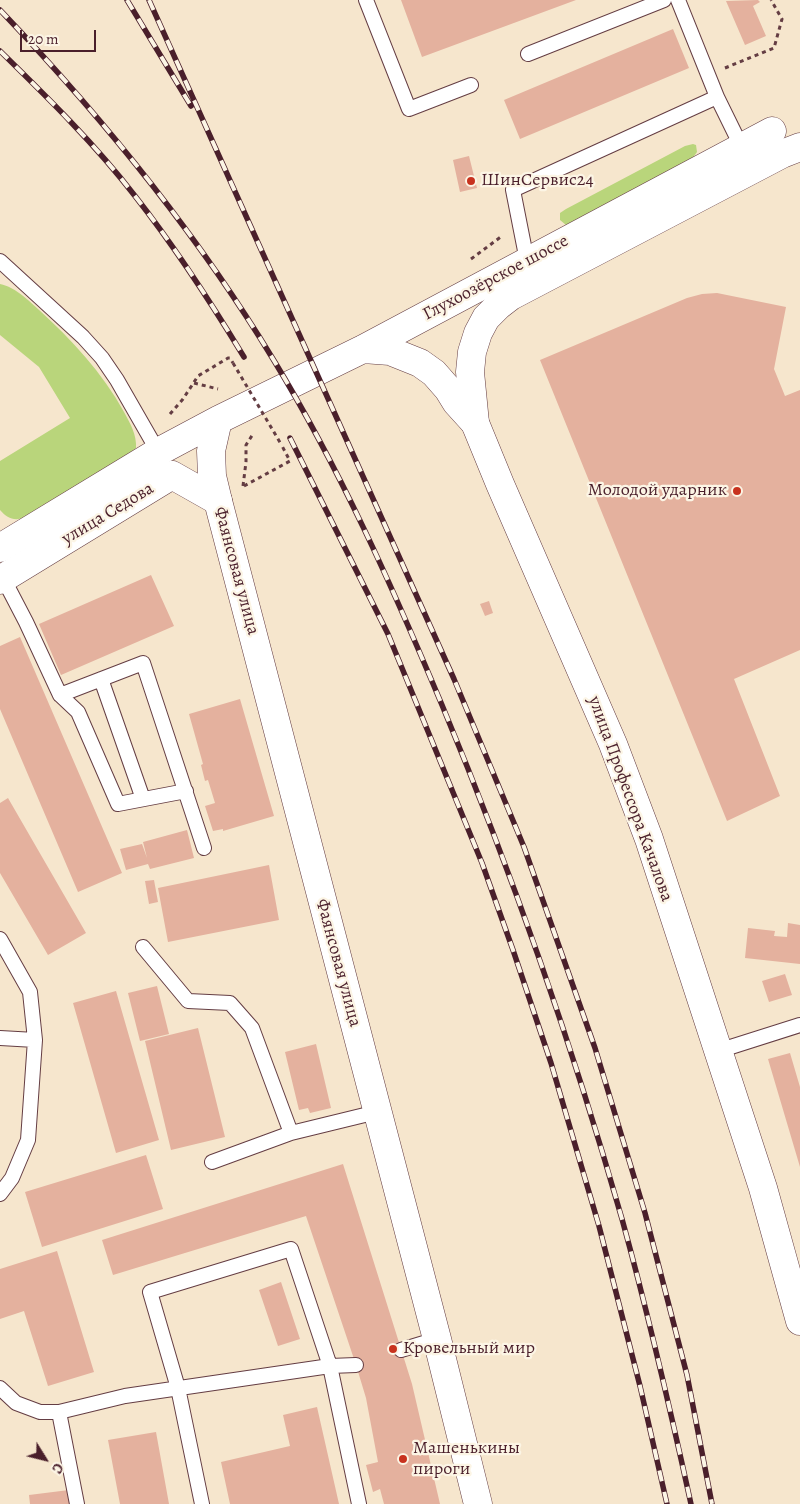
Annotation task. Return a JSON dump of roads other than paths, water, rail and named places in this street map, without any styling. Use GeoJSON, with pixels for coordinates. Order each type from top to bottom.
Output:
{"type":"FeatureCollection","features":[{"type":"Feature","properties":{"kind":"street","name":"Глухоозёрское шоссе"},"geometry":{"type":"LineString","coordinates":[[747,158],[772,131]]}},
{"type":"Feature","properties":{"kind":"street","name":"Глухоозёрское шоссе"},"geometry":{"type":"LineString","coordinates":[[218,420],[363,349],[531,272],[747,158],[800,147]]}},
{"type":"Feature","properties":{"kind":"street","name":"Глухоозёрское шоссе"},"geometry":{"type":"LineString","coordinates":[[475,423],[470,372],[472,352],[478,333],[486,318],[511,296],[531,272]]}},
{"type":"Feature","properties":{"kind":"street","name":"улица Профессора Качалова"},"geometry":{"type":"LineString","coordinates":[[363,349],[390,351],[420,363],[434,373],[475,423],[613,744],[648,839],[763,1188],[800,1321]]}},
{"type":"Feature","properties":{"kind":"street","name":"улица Седова"},"geometry":{"type":"LineString","coordinates":[[4,562],[165,464],[218,420]]}},
{"type":"Feature","properties":{"kind":"street","name":"Фаянсовая улица"},"geometry":{"type":"LineString","coordinates":[[218,420],[212,451],[212,476],[437,1339],[478,1504]]}},
{"type":"Feature","properties":{"kind":"street","name":"улица Седова"},"geometry":{"type":"LineString","coordinates":[[165,464],[218,501]]}},
{"type":"Feature","properties":{"kind":"lane"},"geometry":{"type":"LineString","coordinates":[[366,0],[409,109],[472,85]]}},
{"type":"Feature","properties":{"kind":"lane"},"geometry":{"type":"LineString","coordinates":[[528,54],[664,0]]}},
{"type":"Feature","properties":{"kind":"lane"},"geometry":{"type":"LineString","coordinates":[[678,0],[718,97],[747,158]]}},
{"type":"Feature","properties":{"kind":"lane"},"geometry":{"type":"LineString","coordinates":[[531,272],[513,190],[718,97]]}},
{"type":"Feature","properties":{"kind":"lane"},"geometry":{"type":"LineString","coordinates":[[0,260],[83,337],[102,358],[117,380],[165,464]]}},
{"type":"Feature","properties":{"kind":"lane"},"geometry":{"type":"LineString","coordinates":[[4,562],[26,622],[60,695],[78,712],[118,804],[186,791]]}},
{"type":"Feature","properties":{"kind":"lane"},"geometry":{"type":"LineString","coordinates":[[60,695],[144,663],[204,848]]}},
{"type":"Feature","properties":{"kind":"lane"},"geometry":{"type":"LineString","coordinates":[[101,679],[143,799]]}},
{"type":"Feature","properties":{"kind":"lane"},"geometry":{"type":"LineString","coordinates":[[0,939],[30,992],[34,1040],[28,1140],[12,1178],[0,1194]]}},
{"type":"Feature","properties":{"kind":"lane"},"geometry":{"type":"LineString","coordinates":[[142,947],[188,1001],[230,1002],[252,1028],[291,1133]]}},
{"type":"Feature","properties":{"kind":"lane"},"geometry":{"type":"LineString","coordinates":[[718,1051],[800,1025]]}},
{"type":"Feature","properties":{"kind":"lane"},"geometry":{"type":"LineString","coordinates":[[0,1038],[34,1040]]}},
{"type":"Feature","properties":{"kind":"lane"},"geometry":{"type":"LineString","coordinates":[[212,1162],[291,1133],[377,1112]]}},
{"type":"Feature","properties":{"kind":"lane"},"geometry":{"type":"LineString","coordinates":[[202,1504],[178,1388],[150,1292],[291,1249],[330,1366],[359,1504]]}},
{"type":"Feature","properties":{"kind":"lane"},"geometry":{"type":"LineString","coordinates":[[401,1350],[437,1339]]}},
{"type":"Feature","properties":{"kind":"lane"},"geometry":{"type":"LineString","coordinates":[[0,1388],[16,1403],[40,1412],[59,1412],[125,1396],[330,1366],[356,1365]]}},
{"type":"Feature","properties":{"kind":"lane"},"geometry":{"type":"LineString","coordinates":[[59,1412],[77,1504]]}},
{"type":"Feature","properties":{"kind":"railway"},"geometry":{"type":"LineString","coordinates":[[127,0],[191,106]]}},
{"type":"Feature","properties":{"kind":"railway"},"geometry":{"type":"LineString","coordinates":[[149,0],[454,679],[524,847],[595,1048],[645,1213],[687,1375],[712,1504]]}},
{"type":"Feature","properties":{"kind":"railway"},"geometry":{"type":"LineString","coordinates":[[0,10],[111,134],[180,221],[212,266],[273,359],[321,443],[384,572],[468,768],[517,895],[562,1024],[632,1254],[691,1504]]}},
{"type":"Feature","properties":{"kind":"railway"},"geometry":{"type":"LineString","coordinates":[[0,51],[70,121],[120,177],[178,255],[244,357]]}},
{"type":"Feature","properties":{"kind":"railway"},"geometry":{"type":"LineString","coordinates":[[290,438],[388,634],[482,863],[513,950],[551,1063],[599,1226],[640,1386],[667,1504]]}},
{"type":"Feature","properties":{"kind":"place","name":"ШинCервис24"},"geometry":{"type":"Point","coordinates":[471,181]}},
{"type":"Feature","properties":{"kind":"place","name":"Молодой ударник"},"geometry":{"type":"Point","coordinates":[737,491]}},
{"type":"Feature","properties":{"kind":"place","name":"Кровельный мир"},"geometry":{"type":"Point","coordinates":[393,1349]}},
{"type":"Feature","properties":{"kind":"place","name":"Машенькины пироги"},"geometry":{"type":"Point","coordinates":[403,1459]}}]}
